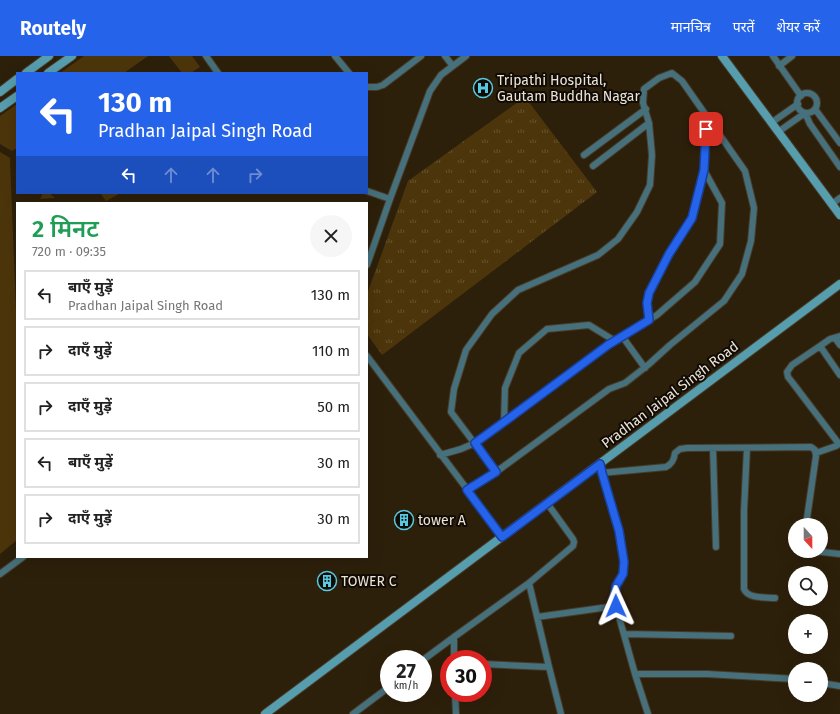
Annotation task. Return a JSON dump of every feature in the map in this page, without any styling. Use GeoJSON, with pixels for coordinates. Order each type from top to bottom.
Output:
{"type":"FeatureCollection","features":[{"type":"Feature","properties":{"kind":"street"},"geometry":{"type":"LineString","coordinates":[[27,72],[49,56]]}},
{"type":"Feature","properties":{"kind":"street"},"geometry":{"type":"LineString","coordinates":[[49,72],[72,56]]}},
{"type":"Feature","properties":{"kind":"street"},"geometry":{"type":"LineString","coordinates":[[206,56],[217,72]]}},
{"type":"Feature","properties":{"kind":"street"},"geometry":{"type":"LineString","coordinates":[[335,56],[348,72]]}},
{"type":"Feature","properties":{"kind":"street"},"geometry":{"type":"LineString","coordinates":[[368,87],[378,87],[383,85],[421,56]]}},
{"type":"Feature","properties":{"kind":"street"},"geometry":{"type":"LineString","coordinates":[[445,56],[452,65]]}},
{"type":"Feature","properties":{"kind":"street"},"geometry":{"type":"LineString","coordinates":[[368,262],[430,91],[440,75],[466,56]]}},
{"type":"Feature","properties":{"kind":"street"},"geometry":{"type":"LineString","coordinates":[[722,56],[840,215]]}},
{"type":"Feature","properties":{"kind":"street"},"geometry":{"type":"LineString","coordinates":[[773,56],[801,96]]}},
{"type":"Feature","properties":{"kind":"street"},"geometry":{"type":"LineString","coordinates":[[779,66],[792,56]]}},
{"type":"Feature","properties":{"kind":"street"},"geometry":{"type":"LineString","coordinates":[[467,490],[496,472],[609,389],[625,383],[645,368],[670,345],[724,301],[742,274],[751,241],[754,208],[745,171],[682,81],[672,73],[659,78],[644,89],[643,103],[649,123],[652,155],[650,185],[637,212],[618,239],[598,255],[518,290],[492,314],[466,350],[454,389],[451,412],[496,472]]}},
{"type":"Feature","properties":{"kind":"street"},"geometry":{"type":"LineString","coordinates":[[0,92],[16,80]]}},
{"type":"Feature","properties":{"kind":"street"},"geometry":{"type":"LineString","coordinates":[[807,94],[813,96],[816,100],[817,106],[813,111],[807,113],[801,112],[798,104],[798,100],[801,96],[807,94]]}},
{"type":"Feature","properties":{"kind":"street"},"geometry":{"type":"LineString","coordinates":[[0,108],[16,97]]}},
{"type":"Feature","properties":{"kind":"street"},"geometry":{"type":"LineString","coordinates":[[772,122],[798,104]]}},
{"type":"Feature","properties":{"kind":"street"},"geometry":{"type":"LineString","coordinates":[[584,155],[646,109]]}},
{"type":"Feature","properties":{"kind":"street"},"geometry":{"type":"LineString","coordinates":[[815,109],[840,143]]}},
{"type":"Feature","properties":{"kind":"street"},"geometry":{"type":"LineString","coordinates":[[778,132],[805,112]]}},
{"type":"Feature","properties":{"kind":"street"},"geometry":{"type":"LineString","coordinates":[[805,112],[810,124],[840,167]]}},
{"type":"Feature","properties":{"kind":"street"},"geometry":{"type":"LineString","coordinates":[[649,320],[647,303],[649,293],[669,254],[692,218],[704,170],[706,115]]}},
{"type":"Feature","properties":{"kind":"street"},"geometry":{"type":"LineString","coordinates":[[593,166],[649,123]]}},
{"type":"Feature","properties":{"kind":"street"},"geometry":{"type":"LineString","coordinates":[[440,455],[475,443],[601,350],[657,315],[695,282],[720,244],[722,203],[704,170]]}},
{"type":"Feature","properties":{"kind":"street"},"geometry":{"type":"LineString","coordinates":[[368,191],[390,199]]}},
{"type":"Feature","properties":{"kind":"street"},"geometry":{"type":"LineString","coordinates":[[832,204],[840,198]]}},
{"type":"Feature","properties":{"kind":"street","name":"Pradhan Jaipal Singh Road"},"geometry":{"type":"LineString","coordinates":[[271,712],[840,284]]}},
{"type":"Feature","properties":{"kind":"street"},"geometry":{"type":"LineString","coordinates":[[504,422],[505,388],[519,353],[547,329],[589,325],[615,341]]}},
{"type":"Feature","properties":{"kind":"street"},"geometry":{"type":"LineString","coordinates":[[622,336],[645,368]]}},
{"type":"Feature","properties":{"kind":"street"},"geometry":{"type":"LineString","coordinates":[[816,453],[839,444],[788,377],[787,372],[792,365],[830,339],[838,337],[840,345]]}},
{"type":"Feature","properties":{"kind":"street"},"geometry":{"type":"LineString","coordinates":[[820,346],[840,375]]}},
{"type":"Feature","properties":{"kind":"street"},"geometry":{"type":"LineString","coordinates":[[368,357],[502,537]]}},
{"type":"Feature","properties":{"kind":"street"},"geometry":{"type":"LineString","coordinates":[[602,473],[666,467],[671,464],[675,453],[680,449],[811,447],[816,453],[816,464],[807,518]]}},
{"type":"Feature","properties":{"kind":"street"},"geometry":{"type":"LineString","coordinates":[[713,448],[716,547]]}},
{"type":"Feature","properties":{"kind":"street"},"geometry":{"type":"LineString","coordinates":[[746,448],[744,589],[748,595],[775,598]]}},
{"type":"Feature","properties":{"kind":"street"},"geometry":{"type":"LineString","coordinates":[[600,464],[619,531],[624,562],[623,574],[616,586],[614,599],[648,714]]}},
{"type":"Feature","properties":{"kind":"street"},"geometry":{"type":"LineString","coordinates":[[432,653],[529,583],[574,546],[573,540],[547,503]]}},
{"type":"Feature","properties":{"kind":"street"},"geometry":{"type":"LineString","coordinates":[[828,553],[840,554]]}},
{"type":"Feature","properties":{"kind":"street"},"geometry":{"type":"LineString","coordinates":[[0,574],[22,558]]}},
{"type":"Feature","properties":{"kind":"street"},"geometry":{"type":"LineString","coordinates":[[529,583],[562,714]]}},
{"type":"Feature","properties":{"kind":"street"},"geometry":{"type":"LineString","coordinates":[[537,617],[616,606]]}},
{"type":"Feature","properties":{"kind":"street"},"geometry":{"type":"LineString","coordinates":[[624,634],[730,636]]}},
{"type":"Feature","properties":{"kind":"street"},"geometry":{"type":"LineString","coordinates":[[454,637],[454,650]]}},
{"type":"Feature","properties":{"kind":"street"},"geometry":{"type":"LineString","coordinates":[[492,664],[549,667]]}},
{"type":"Feature","properties":{"kind":"street"},"geometry":{"type":"LineString","coordinates":[[635,674],[708,674],[788,679]]}},
{"type":"Feature","properties":{"kind":"street"},"geometry":{"type":"LineString","coordinates":[[828,684],[840,686]]}},
{"type":"Feature","properties":{"kind":"street"},"geometry":{"type":"LineString","coordinates":[[353,714],[380,693]]}},
{"type":"Feature","properties":{"kind":"street"},"geometry":{"type":"LineString","coordinates":[[456,702],[456,714]]}},
{"type":"Feature","properties":{"kind":"green space"},"geometry":{"type":"Polygon","coordinates":[[[84,56],[148,56],[125,72],[61,72],[84,56]]]}},
{"type":"Feature","properties":{"kind":"green space"},"geometry":{"type":"Polygon","coordinates":[[[169,56],[192,56],[200,67],[192,72],[181,72],[169,56]]]}},
{"type":"Feature","properties":{"kind":"green space"},"geometry":{"type":"Polygon","coordinates":[[[525,97],[597,192],[382,355],[368,335],[368,291],[408,181],[525,97]]]}},
{"type":"Feature","properties":{"kind":"green space"},"geometry":{"type":"Polygon","coordinates":[[[16,105],[16,149],[12,151],[0,144],[0,116],[16,105]]]}},
{"type":"Feature","properties":{"kind":"green space"},"geometry":{"type":"Polygon","coordinates":[[[0,152],[10,158],[16,311],[16,541],[0,554],[0,152]]]}},
{"type":"Feature","properties":{"kind":"green space"},"geometry":{"type":"Polygon","coordinates":[[[42,194],[50,194],[55,198],[40,199],[42,194]]]}},
{"type":"Feature","properties":{"kind":"green space"},"geometry":{"type":"Polygon","coordinates":[[[101,194],[119,194],[106,201],[101,194]]]}},
{"type":"Feature","properties":{"kind":"place","name":"Tripathi Hospital, Gautam Buddha Nagar"},"geometry":{"type":"Point","coordinates":[483,88]}},
{"type":"Feature","properties":{"kind":"place","name":"tower A"},"geometry":{"type":"Point","coordinates":[404,520]}},
{"type":"Feature","properties":{"kind":"place","name":"TOWER C"},"geometry":{"type":"Point","coordinates":[327,581]}},
{"type":"Feature","properties":{"kind":"route"},"geometry":{"type":"LineString","coordinates":[[616,606],[614,599],[616,586],[623,574],[624,562],[619,531],[600,464],[502,537],[467,490],[496,472],[475,443],[608,345],[649,320],[647,303],[649,293],[669,254],[692,218],[704,170],[706,129]]}}]}
